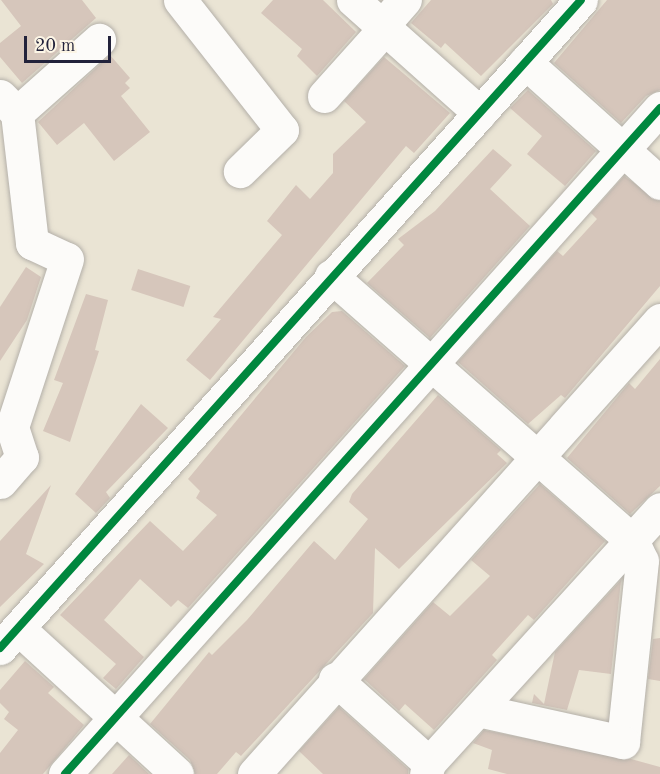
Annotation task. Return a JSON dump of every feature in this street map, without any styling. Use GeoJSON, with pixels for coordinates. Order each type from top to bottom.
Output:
{"type":"FeatureCollection","features":[{"type":"Feature","properties":{"kind":"street"},"geometry":{"type":"LineString","coordinates":[[180,0],[277,109],[282,130],[240,171]]}},
{"type":"Feature","properties":{"kind":"street"},"geometry":{"type":"LineString","coordinates":[[353,0],[480,113]]}},
{"type":"Feature","properties":{"kind":"street"},"geometry":{"type":"LineString","coordinates":[[324,96],[405,0]]}},
{"type":"Feature","properties":{"kind":"street"},"geometry":{"type":"LineString","coordinates":[[177,774],[115,720],[9,639],[331,276],[581,0]]}},
{"type":"Feature","properties":{"kind":"street"},"geometry":{"type":"LineString","coordinates":[[0,482],[22,457],[12,427],[67,259],[32,243],[9,104],[99,40]]}},
{"type":"Feature","properties":{"kind":"street"},"geometry":{"type":"LineString","coordinates":[[525,62],[660,183]]}},
{"type":"Feature","properties":{"kind":"street"},"geometry":{"type":"LineString","coordinates":[[65,774],[660,108]]}},
{"type":"Feature","properties":{"kind":"street"},"geometry":{"type":"LineString","coordinates":[[331,276],[533,456],[632,540],[642,561],[648,612],[623,742],[478,710]]}},
{"type":"Feature","properties":{"kind":"street"},"geometry":{"type":"LineString","coordinates":[[254,774],[533,456],[660,320]]}},
{"type":"Feature","properties":{"kind":"street"},"geometry":{"type":"LineString","coordinates":[[335,679],[427,768],[660,509]]}},
{"type":"Feature","properties":{"kind":"building"},"geometry":{"type":"Polygon","coordinates":[[[1,0],[82,0],[96,18],[22,83],[0,57],[0,43],[21,26],[1,0]]]}},
{"type":"Feature","properties":{"kind":"building"},"geometry":{"type":"Polygon","coordinates":[[[273,0],[323,0],[356,32],[317,76],[297,56],[302,49],[261,13],[273,0]]]}},
{"type":"Feature","properties":{"kind":"building"},"geometry":{"type":"Polygon","coordinates":[[[431,0],[551,0],[553,4],[481,76],[445,43],[441,48],[411,23],[431,0]]]}},
{"type":"Feature","properties":{"kind":"building"},"geometry":{"type":"Polygon","coordinates":[[[607,0],[660,0],[660,90],[646,96],[621,123],[554,63],[607,0]]]}},
{"type":"Feature","properties":{"kind":"building"},"geometry":{"type":"Polygon","coordinates":[[[110,55],[130,78],[125,83],[130,88],[121,96],[150,132],[114,161],[84,123],[57,145],[38,122],[110,55]]]}},
{"type":"Feature","properties":{"kind":"building"},"geometry":{"type":"Polygon","coordinates":[[[384,57],[450,113],[414,153],[406,146],[210,380],[186,360],[221,319],[213,317],[282,235],[267,221],[296,185],[310,199],[333,173],[333,154],[366,122],[344,101],[384,57]]]}},
{"type":"Feature","properties":{"kind":"building"},"geometry":{"type":"Polygon","coordinates":[[[528,90],[596,151],[565,186],[527,154],[542,136],[510,108],[528,90]]]}},
{"type":"Feature","properties":{"kind":"building"},"geometry":{"type":"Polygon","coordinates":[[[493,149],[512,165],[490,189],[530,226],[430,338],[367,283],[404,245],[398,239],[435,211],[493,149]]]}},
{"type":"Feature","properties":{"kind":"building"},"geometry":{"type":"Polygon","coordinates":[[[624,176],[660,201],[660,286],[565,398],[561,395],[528,424],[458,362],[557,251],[563,256],[597,219],[591,213],[624,176]]]}},
{"type":"Feature","properties":{"kind":"building"},"geometry":{"type":"Polygon","coordinates":[[[26,267],[41,277],[27,320],[0,361],[0,307],[26,267]]]}},
{"type":"Feature","properties":{"kind":"building"},"geometry":{"type":"Polygon","coordinates":[[[138,269],[190,286],[184,307],[131,290],[138,269]]]}},
{"type":"Feature","properties":{"kind":"building"},"geometry":{"type":"Polygon","coordinates":[[[86,294],[108,300],[95,350],[99,351],[70,442],[43,431],[63,383],[54,380],[86,294]]]}},
{"type":"Feature","properties":{"kind":"building"},"geometry":{"type":"Polygon","coordinates":[[[342,311],[405,366],[188,608],[178,600],[171,607],[140,579],[104,620],[144,657],[116,689],[103,678],[116,664],[60,615],[150,521],[183,551],[217,515],[196,498],[200,491],[188,479],[306,337],[332,312],[342,311]]]}},
{"type":"Feature","properties":{"kind":"building"},"geometry":{"type":"Polygon","coordinates":[[[660,359],[660,486],[630,514],[567,458],[629,383],[635,389],[660,359]]]}},
{"type":"Feature","properties":{"kind":"building"},"geometry":{"type":"Polygon","coordinates":[[[438,395],[501,450],[497,454],[507,463],[399,569],[375,548],[373,613],[241,756],[236,752],[217,774],[195,774],[190,760],[150,724],[209,652],[212,655],[247,620],[314,541],[335,560],[368,519],[349,502],[352,494],[438,395]]]}},
{"type":"Feature","properties":{"kind":"building"},"geometry":{"type":"Polygon","coordinates":[[[141,404],[168,428],[106,492],[110,498],[96,513],[75,494],[141,404]]]}},
{"type":"Feature","properties":{"kind":"building"},"geometry":{"type":"Polygon","coordinates":[[[540,484],[605,541],[534,620],[528,615],[492,655],[497,660],[434,730],[405,704],[399,711],[364,679],[433,602],[450,616],[490,576],[471,560],[540,484]]]}},
{"type":"Feature","properties":{"kind":"building"},"geometry":{"type":"Polygon","coordinates":[[[51,485],[26,554],[44,564],[0,607],[0,541],[51,485]]]}},
{"type":"Feature","properties":{"kind":"building"},"geometry":{"type":"Polygon","coordinates":[[[621,580],[611,674],[579,670],[567,710],[532,703],[534,694],[544,704],[555,652],[621,580]]]}},
{"type":"Feature","properties":{"kind":"building"},"geometry":{"type":"Polygon","coordinates":[[[660,638],[660,681],[648,679],[653,639],[660,638]]]}},
{"type":"Feature","properties":{"kind":"building"},"geometry":{"type":"Polygon","coordinates":[[[25,661],[54,687],[48,693],[84,725],[43,774],[0,774],[0,753],[18,730],[4,719],[9,712],[0,703],[0,690],[25,661]]]}},
{"type":"Feature","properties":{"kind":"building"},"geometry":{"type":"Polygon","coordinates":[[[339,707],[408,769],[408,774],[323,774],[299,751],[339,707]]]}},
{"type":"Feature","properties":{"kind":"building"},"geometry":{"type":"Polygon","coordinates":[[[484,730],[631,759],[660,767],[660,774],[507,774],[488,769],[492,750],[473,743],[484,730]]]}},
{"type":"Feature","properties":{"kind":"building"},"geometry":{"type":"Polygon","coordinates":[[[129,755],[149,774],[112,774],[129,755]]]}},
{"type":"Feature","properties":{"kind":"cycle path"},"geometry":{"type":"LineString","coordinates":[[0,648],[581,0]]}},
{"type":"Feature","properties":{"kind":"cycle path"},"geometry":{"type":"LineString","coordinates":[[65,774],[660,108]]}}]}
